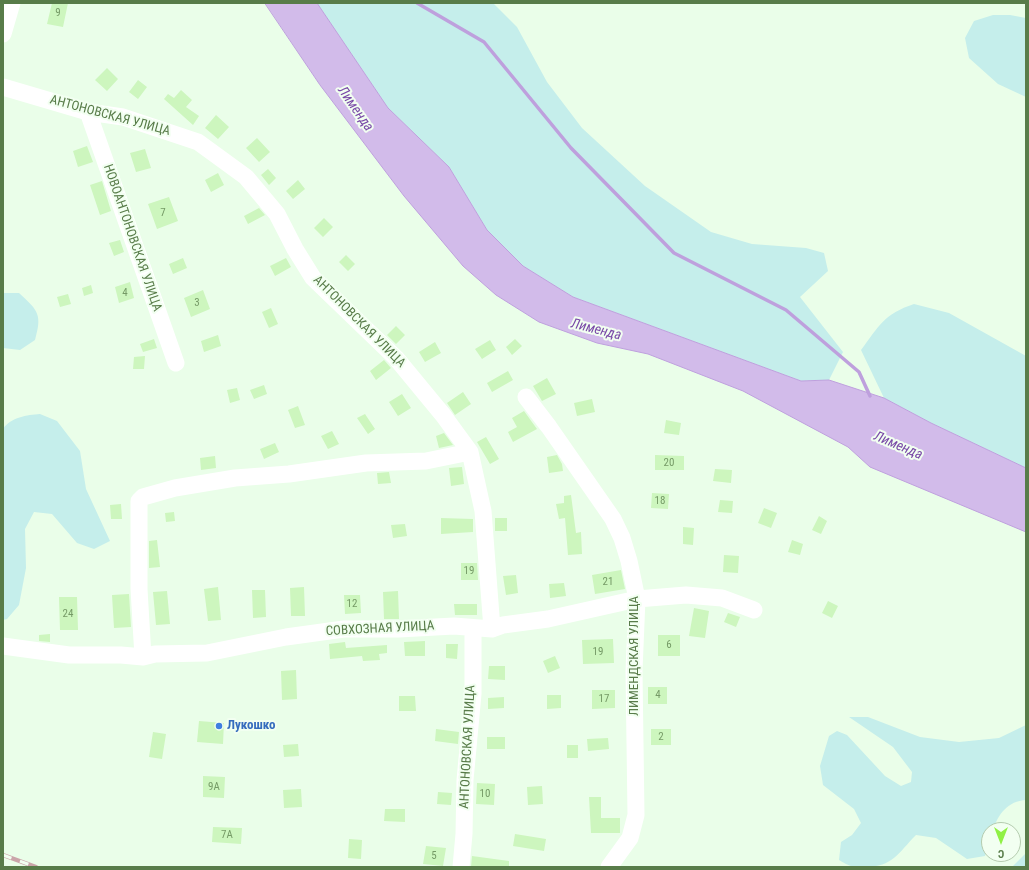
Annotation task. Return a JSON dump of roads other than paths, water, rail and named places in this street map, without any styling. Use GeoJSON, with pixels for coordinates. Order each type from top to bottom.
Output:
{"type":"FeatureCollection","features":[{"type":"Feature","properties":{"kind":"street"},"geometry":{"type":"LineString","coordinates":[[3,34],[12,3]]}},
{"type":"Feature","properties":{"kind":"street","name":"АНТОНОВСКАЯ УЛИЦА"},"geometry":{"type":"LineString","coordinates":[[3,87],[88,112],[123,117],[198,142],[246,177],[277,214],[295,249],[313,278],[396,358],[443,414],[470,452],[482,511],[492,629]]}},
{"type":"Feature","properties":{"kind":"street","name":"НОВОАНТОНОВСКАЯ УЛИЦА"},"geometry":{"type":"LineString","coordinates":[[88,112],[176,363]]}},
{"type":"Feature","properties":{"kind":"street","name":"ЛИМЕНДСКАЯ УЛИЦА"},"geometry":{"type":"LineString","coordinates":[[526,397],[550,427],[613,519],[622,538],[638,599],[634,665],[636,815],[630,838],[609,867]]}},
{"type":"Feature","properties":{"kind":"street"},"geometry":{"type":"LineString","coordinates":[[143,657],[139,589],[139,501],[143,497],[175,488],[235,478],[289,474],[366,463],[426,460],[470,452]]}},
{"type":"Feature","properties":{"kind":"street","name":"СОВХОЗНАЯ УЛИЦА"},"geometry":{"type":"LineString","coordinates":[[3,646],[69,656],[121,655],[143,657],[155,654],[207,653],[286,637],[344,629],[399,629],[454,626],[492,629],[503,625],[548,619],[638,599],[686,595],[722,598],[754,610]]}},
{"type":"Feature","properties":{"kind":"street","name":"АНТОНОВСКАЯ УЛИЦА"},"geometry":{"type":"LineString","coordinates":[[461,867],[464,834],[465,780],[473,694],[473,628]]}},
{"type":"Feature","properties":{"kind":"water","name":"Лименда"},"geometry":{"type":"Polygon","coordinates":[[[265,3],[317,3],[388,108],[449,167],[487,230],[523,266],[573,297],[801,381],[829,380],[884,398],[931,423],[1026,468],[1026,532],[870,467],[848,447],[743,391],[648,354],[597,343],[539,322],[496,295],[463,266],[404,196],[320,85],[265,3]]]}},
{"type":"Feature","properties":{"kind":"waterway"},"geometry":{"type":"LineString","coordinates":[[417,3],[484,42],[571,148],[674,253],[786,310],[859,372],[870,396]]}},
{"type":"Feature","properties":{"kind":"railway"},"geometry":{"type":"LineString","coordinates":[[3,855],[36,867]]}},
{"type":"Feature","properties":{"kind":"place","name":"Лукошко"},"geometry":{"type":"Point","coordinates":[219,726]}}]}
